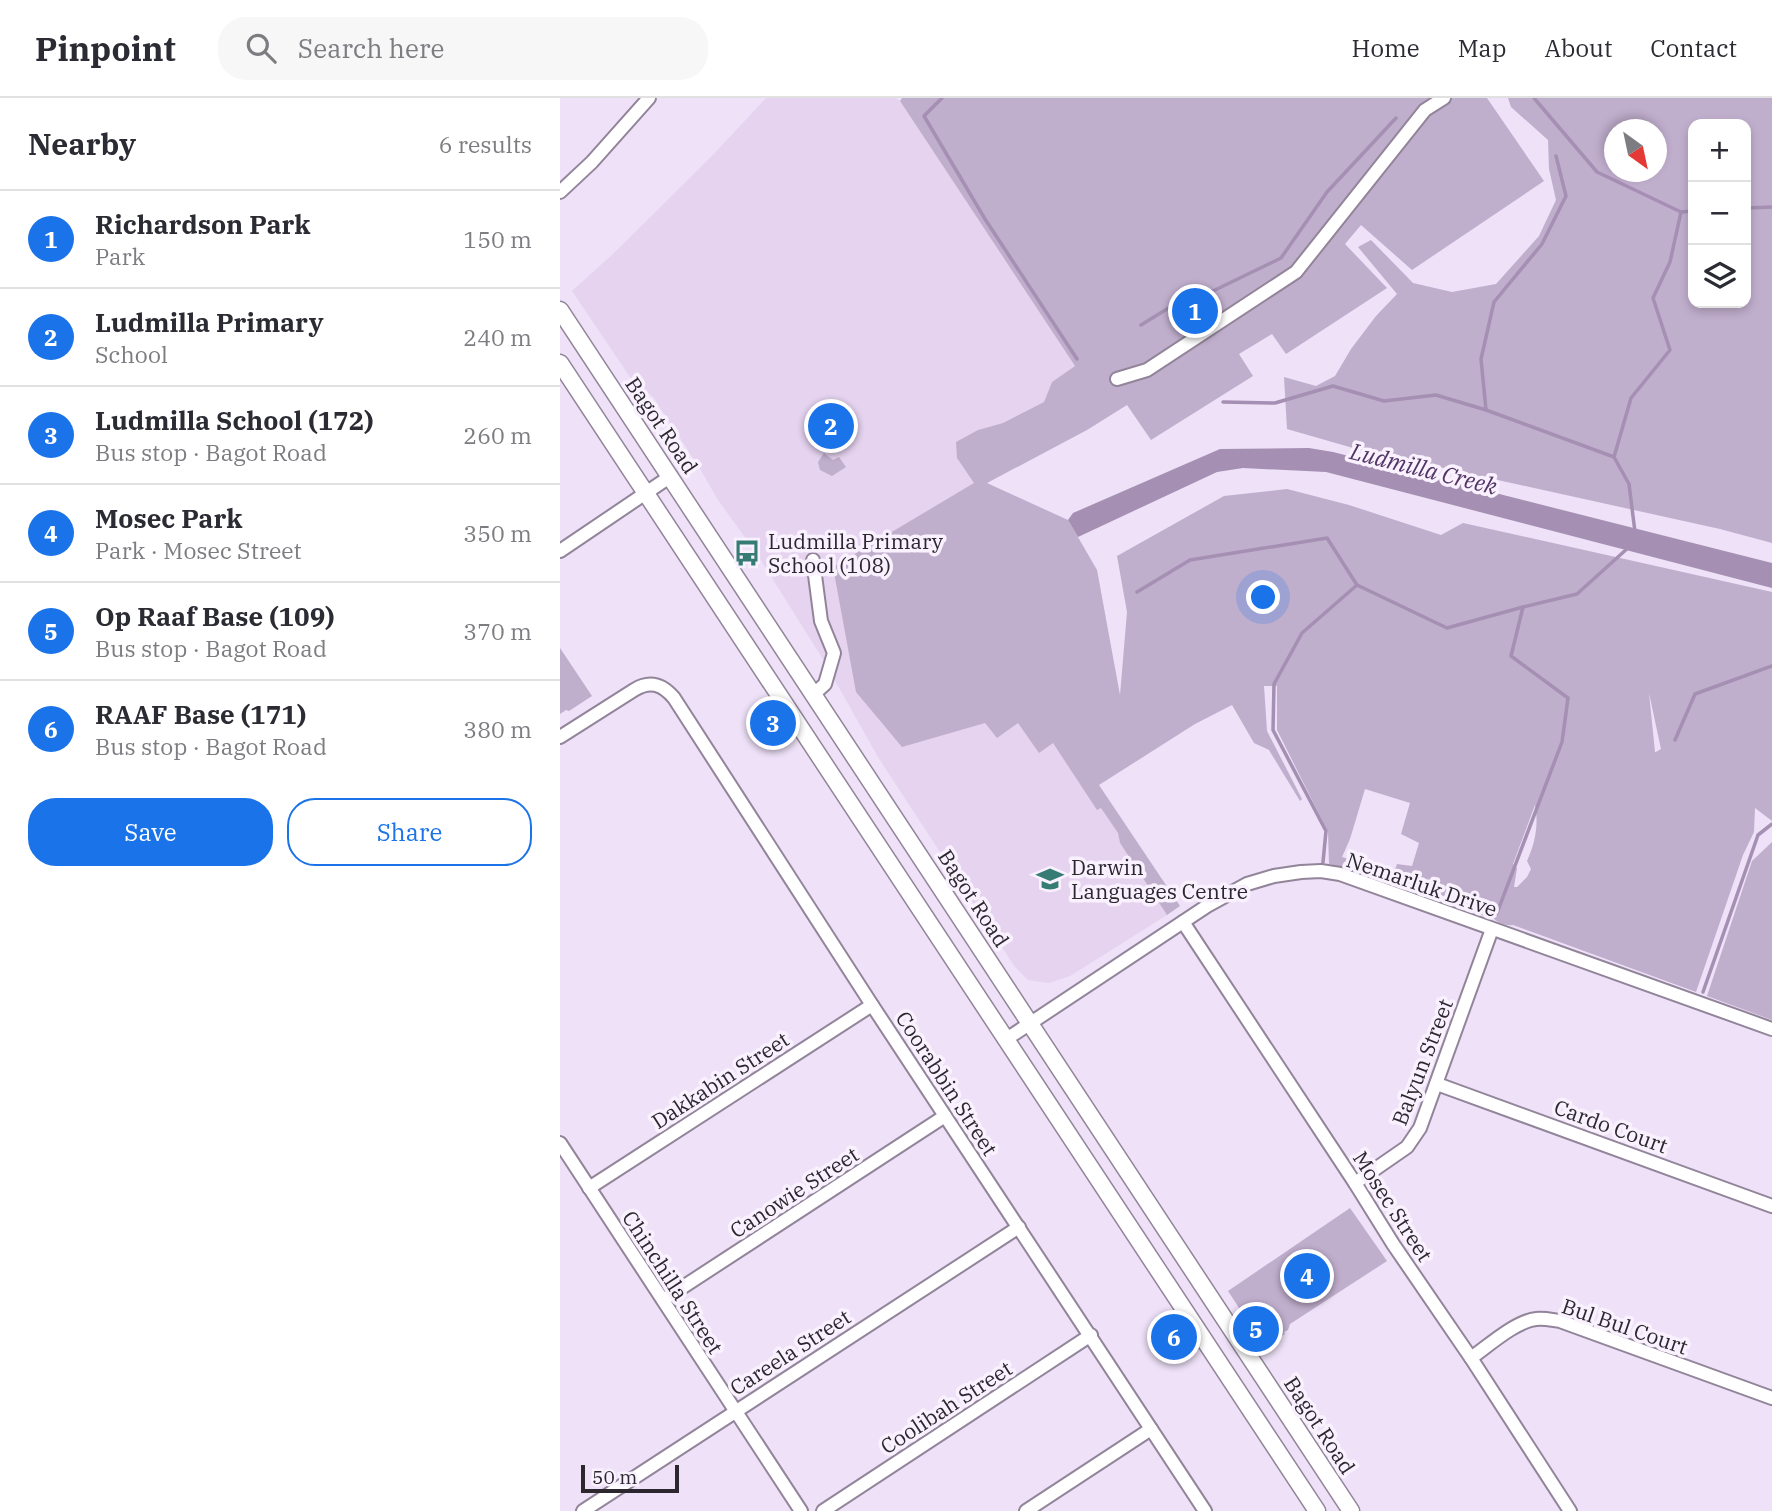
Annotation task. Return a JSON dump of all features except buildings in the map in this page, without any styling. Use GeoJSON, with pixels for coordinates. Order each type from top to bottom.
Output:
{"type":"FeatureCollection","features":[{"type":"Feature","properties":{"kind":"main road","name":"Bagot Road"},"geometry":{"type":"LineString","coordinates":[[560,310],[1351,1511]]}},
{"type":"Feature","properties":{"kind":"main road"},"geometry":{"type":"LineString","coordinates":[[560,363],[1317,1511]]}},
{"type":"Feature","properties":{"kind":"street"},"geometry":{"type":"LineString","coordinates":[[560,192],[592,162],[649,98]]}},
{"type":"Feature","properties":{"kind":"street"},"geometry":{"type":"LineString","coordinates":[[1117,379],[1147,370],[1297,272],[1425,110],[1444,98]]}},
{"type":"Feature","properties":{"kind":"street"},"geometry":{"type":"LineString","coordinates":[[560,551],[671,476]]}},
{"type":"Feature","properties":{"kind":"street"},"geometry":{"type":"LineString","coordinates":[[813,560],[821,621],[834,653],[825,684],[814,694]]}},
{"type":"Feature","properties":{"kind":"street","name":"Coorabbin Street"},"geometry":{"type":"LineString","coordinates":[[560,737],[640,687],[652,683],[667,690],[674,698],[872,1005],[1205,1511]]}},
{"type":"Feature","properties":{"kind":"street","name":"Nemarluk Drive"},"geometry":{"type":"LineString","coordinates":[[1005,1040],[1207,906],[1247,884],[1301,872],[1340,874],[1772,1029]]}},
{"type":"Feature","properties":{"kind":"street","name":"Mosec Street"},"geometry":{"type":"LineString","coordinates":[[1183,922],[1570,1511]]}},
{"type":"Feature","properties":{"kind":"street","name":"Balyun Street"},"geometry":{"type":"LineString","coordinates":[[1355,1183],[1407,1147],[1420,1128],[1492,929]]}},
{"type":"Feature","properties":{"kind":"street","name":"Dakkabin Street"},"geometry":{"type":"LineString","coordinates":[[589,1188],[872,1005]]}},
{"type":"Feature","properties":{"kind":"street","name":"Cardo Court"},"geometry":{"type":"LineString","coordinates":[[1437,1084],[1772,1206]]}},
{"type":"Feature","properties":{"kind":"street","name":"Canowie Street"},"geometry":{"type":"LineString","coordinates":[[663,1300],[945,1116]]}},
{"type":"Feature","properties":{"kind":"street","name":"Chinchilla Street"},"geometry":{"type":"LineString","coordinates":[[560,1143],[801,1511]]}},
{"type":"Feature","properties":{"kind":"street","name":"Careela Street"},"geometry":{"type":"LineString","coordinates":[[583,1511],[1019,1227]]}},
{"type":"Feature","properties":{"kind":"street","name":"Bul Bul Court"},"geometry":{"type":"LineString","coordinates":[[1471,1357],[1523,1323],[1545,1319],[1559,1321],[1772,1398]]}},
{"type":"Feature","properties":{"kind":"street","name":"Coolibah Street"},"geometry":{"type":"LineString","coordinates":[[823,1511],[1091,1335]]}},
{"type":"Feature","properties":{"kind":"street"},"geometry":{"type":"LineString","coordinates":[[1026,1511],[1151,1429]]}},
{"type":"Feature","properties":{"kind":"shaded area"},"geometry":{"type":"Polygon","coordinates":[[[766,98],[896,98],[900,101],[1075,366],[1052,382],[1044,402],[1003,423],[978,430],[973,482],[1068,520],[1097,570],[1120,698],[1061,737],[1097,809],[1101,807],[1118,833],[1120,843],[1167,915],[1070,976],[1049,983],[1028,980],[1015,967],[878,757],[824,661],[757,554],[718,500],[653,397],[632,380],[572,291],[711,157],[766,98]]]}},
{"type":"Feature","properties":{"kind":"shaded area"},"geometry":{"type":"Polygon","coordinates":[[[902,98],[1487,98],[1544,181],[1412,270],[1361,225],[1345,244],[1387,288],[1286,354],[1272,334],[1239,354],[1253,376],[1151,440],[1127,405],[1087,430],[987,483],[1068,520],[1097,570],[1120,695],[1127,612],[1117,556],[1224,496],[1287,489],[1349,505],[1441,535],[1463,523],[1772,592],[1772,821],[1755,808],[1754,832],[1743,855],[1696,992],[1513,925],[1502,924],[1493,918],[1391,881],[1397,864],[1412,866],[1419,843],[1401,834],[1410,803],[1365,789],[1342,857],[1388,870],[1384,879],[1329,864],[1328,832],[1277,730],[1277,686],[1264,686],[1267,731],[1302,799],[1300,801],[1269,750],[1254,743],[1232,705],[1195,724],[1099,785],[1180,906],[1167,915],[1120,843],[1118,833],[1101,808],[1097,810],[1053,743],[1039,753],[1018,723],[997,738],[985,723],[902,747],[856,692],[833,567],[974,483],[957,458],[956,442],[978,430],[1003,423],[1044,402],[1052,382],[1075,366],[900,101],[902,98]],[[1649,693],[1655,752],[1656,752],[1661,749],[1649,693]],[[1535,805],[1513,864],[1517,868],[1514,887],[1527,877],[1531,869],[1527,861],[1536,834],[1535,805]]]}},
{"type":"Feature","properties":{"kind":"shaded area"},"geometry":{"type":"Polygon","coordinates":[[[1508,98],[1772,98],[1772,543],[1720,529],[1353,448],[1287,429],[1284,377],[1316,386],[1335,376],[1351,349],[1397,294],[1358,247],[1371,240],[1413,283],[1452,292],[1496,284],[1539,236],[1556,200],[1549,169],[1548,140],[1511,107],[1508,98]]]}},
{"type":"Feature","properties":{"kind":"shaded area"},"geometry":{"type":"Polygon","coordinates":[[[1309,448],[1772,563],[1772,588],[1326,472],[1243,468],[1217,472],[1078,537],[1068,520],[1073,513],[1220,449],[1309,448]]]}},
{"type":"Feature","properties":{"kind":"shaded area"},"geometry":{"type":"Polygon","coordinates":[[[824,453],[833,460],[839,457],[846,467],[832,476],[820,470],[818,462],[824,453]]]}},
{"type":"Feature","properties":{"kind":"shaded area"},"geometry":{"type":"Polygon","coordinates":[[[560,648],[592,696],[560,714],[560,648]]]}},
{"type":"Feature","properties":{"kind":"shaded area"},"geometry":{"type":"Polygon","coordinates":[[[1772,842],[1772,1020],[1707,996],[1752,861],[1772,842]]]}},
{"type":"Feature","properties":{"kind":"shaded area"},"geometry":{"type":"Polygon","coordinates":[[[1350,1208],[1387,1261],[1290,1324],[1285,1334],[1272,1342],[1267,1340],[1262,1343],[1228,1291],[1350,1208]]]}},
{"type":"Feature","properties":{"kind":"waterway"},"geometry":{"type":"LineString","coordinates":[[942,98],[924,116],[985,219],[1077,359]]}},
{"type":"Feature","properties":{"kind":"waterway"},"geometry":{"type":"LineString","coordinates":[[1534,98],[1597,172],[1681,212],[1688,211]]}},
{"type":"Feature","properties":{"kind":"waterway"},"geometry":{"type":"LineString","coordinates":[[1141,325],[1180,301],[1213,291],[1281,258],[1327,192],[1396,118]]}},
{"type":"Feature","properties":{"kind":"waterway"},"geometry":{"type":"LineString","coordinates":[[1486,410],[1481,359],[1494,302],[1542,244],[1566,196],[1556,156]]}},
{"type":"Feature","properties":{"kind":"waterway"},"geometry":{"type":"LineString","coordinates":[[1751,208],[1772,207]]}},
{"type":"Feature","properties":{"kind":"waterway"},"geometry":{"type":"LineString","coordinates":[[1635,532],[1629,484],[1614,457],[1631,398],[1670,350],[1653,298],[1670,262],[1681,212]]}},
{"type":"Feature","properties":{"kind":"waterway"},"geometry":{"type":"LineString","coordinates":[[1223,402],[1275,403],[1333,386],[1384,401],[1436,395],[1486,410],[1614,457]]}},
{"type":"Feature","properties":{"kind":"waterway"},"geometry":{"type":"LineString","coordinates":[[1137,592],[1190,560],[1327,538],[1357,585]]}},
{"type":"Feature","properties":{"kind":"waterway"},"geometry":{"type":"LineString","coordinates":[[1497,913],[1562,742],[1568,698],[1511,656],[1523,607],[1577,594],[1629,547]]}},
{"type":"Feature","properties":{"kind":"waterway"},"geometry":{"type":"LineString","coordinates":[[1323,862],[1326,831],[1273,730],[1274,684],[1302,633],[1357,585],[1447,628],[1523,607]]}},
{"type":"Feature","properties":{"kind":"waterway"},"geometry":{"type":"LineString","coordinates":[[1675,740],[1695,694],[1772,666]]}},
{"type":"Feature","properties":{"kind":"waterway"},"geometry":{"type":"LineString","coordinates":[[1703,992],[1758,835],[1772,824]]}},
{"type":"Feature","properties":{"kind":"place","name":"Richardson Park"},"geometry":{"type":"Point","coordinates":[1195,311]}},
{"type":"Feature","properties":{"kind":"place","name":"Ludmilla Primary"},"geometry":{"type":"Point","coordinates":[831,426]}},
{"type":"Feature","properties":{"kind":"place","name":"Ludmilla Primary School (108)"},"geometry":{"type":"Point","coordinates":[747,553]}},
{"type":"Feature","properties":{"kind":"place","name":"Ludmilla School (172)"},"geometry":{"type":"Point","coordinates":[773,723]}},
{"type":"Feature","properties":{"kind":"place","name":"Darwin Languages Centre"},"geometry":{"type":"Point","coordinates":[1050,879]}},
{"type":"Feature","properties":{"kind":"place","name":"Mosec Park"},"geometry":{"type":"Point","coordinates":[1307,1276]}},
{"type":"Feature","properties":{"kind":"place","name":"Op Raaf Base (109)"},"geometry":{"type":"Point","coordinates":[1256,1329]}},
{"type":"Feature","properties":{"kind":"place","name":"RAAF Base (171)"},"geometry":{"type":"Point","coordinates":[1174,1337]}},
{"type":"Feature","properties":{"kind":"water label","name":"Ludmilla Creek"},"geometry":{"type":"Point","coordinates":[1424,468]}}]}
